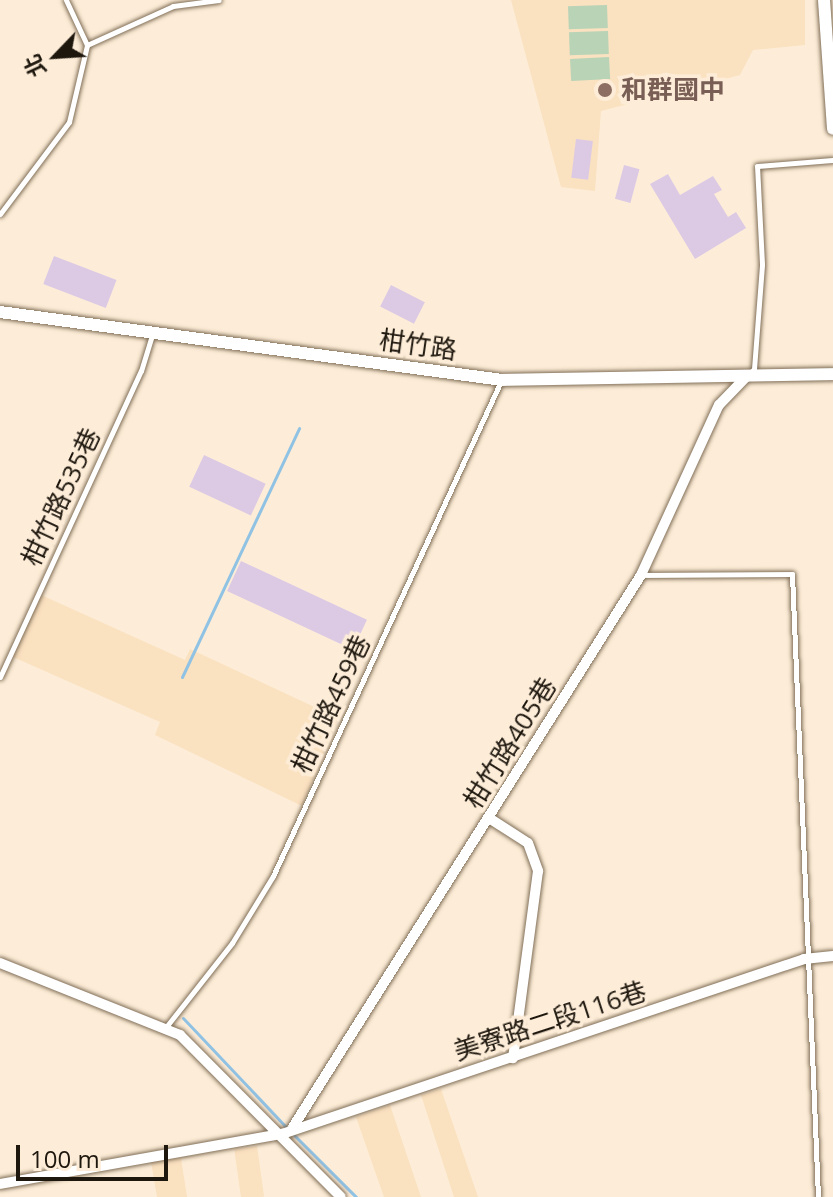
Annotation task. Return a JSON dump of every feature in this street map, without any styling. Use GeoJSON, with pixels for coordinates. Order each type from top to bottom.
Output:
{"type":"FeatureCollection","features":[{"type":"Feature","properties":{"kind":"street"},"geometry":{"type":"LineString","coordinates":[[824,0],[833,129]]}},
{"type":"Feature","properties":{"kind":"street","name":"柑竹路"},"geometry":{"type":"LineString","coordinates":[[0,312],[502,380],[833,374]]}},
{"type":"Feature","properties":{"kind":"street","name":"柑竹路405巷"},"geometry":{"type":"LineString","coordinates":[[293,1127],[641,575],[719,405],[747,376]]}},
{"type":"Feature","properties":{"kind":"street"},"geometry":{"type":"LineString","coordinates":[[489,818],[528,843],[538,871],[513,1058]]}},
{"type":"Feature","properties":{"kind":"street","name":"美寮路二段116巷"},"geometry":{"type":"LineString","coordinates":[[282,1134],[293,1127],[513,1058],[804,959],[833,956]]}},
{"type":"Feature","properties":{"kind":"street"},"geometry":{"type":"LineString","coordinates":[[0,963],[166,1027],[282,1134],[341,1197]]}},
{"type":"Feature","properties":{"kind":"street"},"geometry":{"type":"LineString","coordinates":[[0,1184],[282,1134]]}},
{"type":"Feature","properties":{"kind":"lane"},"geometry":{"type":"LineString","coordinates":[[0,214],[69,122],[87,45],[66,0]]}},
{"type":"Feature","properties":{"kind":"lane"},"geometry":{"type":"LineString","coordinates":[[87,45],[173,6],[219,0]]}},
{"type":"Feature","properties":{"kind":"lane"},"geometry":{"type":"LineString","coordinates":[[747,376],[754,369],[762,264],[757,166],[833,160]]}},
{"type":"Feature","properties":{"kind":"lane","name":"柑竹路535巷"},"geometry":{"type":"LineString","coordinates":[[0,677],[141,371],[152,332]]}},
{"type":"Feature","properties":{"kind":"lane","name":"柑竹路459巷"},"geometry":{"type":"LineString","coordinates":[[166,1027],[232,943],[273,876],[502,380]]}},
{"type":"Feature","properties":{"kind":"lane"},"geometry":{"type":"LineString","coordinates":[[641,575],[792,574],[804,959],[818,1197]]}},
{"type":"Feature","properties":{"kind":"shaded area","name":"和群國中"},"geometry":{"type":"Polygon","coordinates":[[[511,0],[805,0],[805,45],[753,50],[740,75],[601,111],[595,191],[561,187],[511,0]]]}},
{"type":"Feature","properties":{"kind":"shaded area"},"geometry":{"type":"Polygon","coordinates":[[[39,594],[185,660],[190,649],[338,718],[302,806],[155,735],[160,722],[13,657],[39,594]]]}},
{"type":"Feature","properties":{"kind":"shaded area"},"geometry":{"type":"Polygon","coordinates":[[[441,1089],[478,1197],[454,1197],[421,1095],[441,1089]]]}},
{"type":"Feature","properties":{"kind":"shaded area"},"geometry":{"type":"Polygon","coordinates":[[[390,1105],[421,1197],[384,1197],[356,1117],[390,1105]]]}},
{"type":"Feature","properties":{"kind":"shaded area"},"geometry":{"type":"Polygon","coordinates":[[[257,1146],[264,1197],[241,1197],[234,1149],[257,1146]]]}},
{"type":"Feature","properties":{"kind":"shaded area"},"geometry":{"type":"Polygon","coordinates":[[[181,1158],[187,1197],[157,1197],[151,1162],[181,1158]]]}},
{"type":"Feature","properties":{"kind":"green space"},"geometry":{"type":"Polygon","coordinates":[[[607,5],[608,28],[569,29],[568,6],[607,5]]]}},
{"type":"Feature","properties":{"kind":"green space"},"geometry":{"type":"Polygon","coordinates":[[[608,31],[609,54],[570,55],[569,32],[608,31]]]}},
{"type":"Feature","properties":{"kind":"green space"},"geometry":{"type":"Polygon","coordinates":[[[609,57],[610,79],[571,81],[570,59],[609,57]]]}},
{"type":"Feature","properties":{"kind":"building"},"geometry":{"type":"Polygon","coordinates":[[[576,139],[593,141],[588,180],[571,178],[576,139]]]}},
{"type":"Feature","properties":{"kind":"building"},"geometry":{"type":"Polygon","coordinates":[[[624,165],[639,169],[630,203],[615,199],[624,165]]]}},
{"type":"Feature","properties":{"kind":"building"},"geometry":{"type":"Polygon","coordinates":[[[668,174],[680,195],[713,176],[722,190],[714,194],[728,217],[736,212],[746,228],[695,259],[650,184],[668,174]]]}},
{"type":"Feature","properties":{"kind":"building"},"geometry":{"type":"Polygon","coordinates":[[[54,256],[117,280],[106,308],[43,284],[54,256]]]}},
{"type":"Feature","properties":{"kind":"building"},"geometry":{"type":"Polygon","coordinates":[[[391,285],[425,302],[414,324],[380,306],[391,285]]]}},
{"type":"Feature","properties":{"kind":"building"},"geometry":{"type":"Polygon","coordinates":[[[204,455],[266,484],[251,515],[189,487],[204,455]]]}},
{"type":"Feature","properties":{"kind":"building"},"geometry":{"type":"Polygon","coordinates":[[[241,561],[367,620],[353,650],[227,591],[241,561]]]}},
{"type":"Feature","properties":{"kind":"waterway"},"geometry":{"type":"LineString","coordinates":[[182,677],[299,428]]}},
{"type":"Feature","properties":{"kind":"waterway"},"geometry":{"type":"LineString","coordinates":[[183,1018],[288,1129]]}},
{"type":"Feature","properties":{"kind":"waterway"},"geometry":{"type":"LineString","coordinates":[[293,1134],[356,1197]]}},
{"type":"Feature","properties":{"kind":"place","name":"和群國中"},"geometry":{"type":"Point","coordinates":[605,90]}}]}
